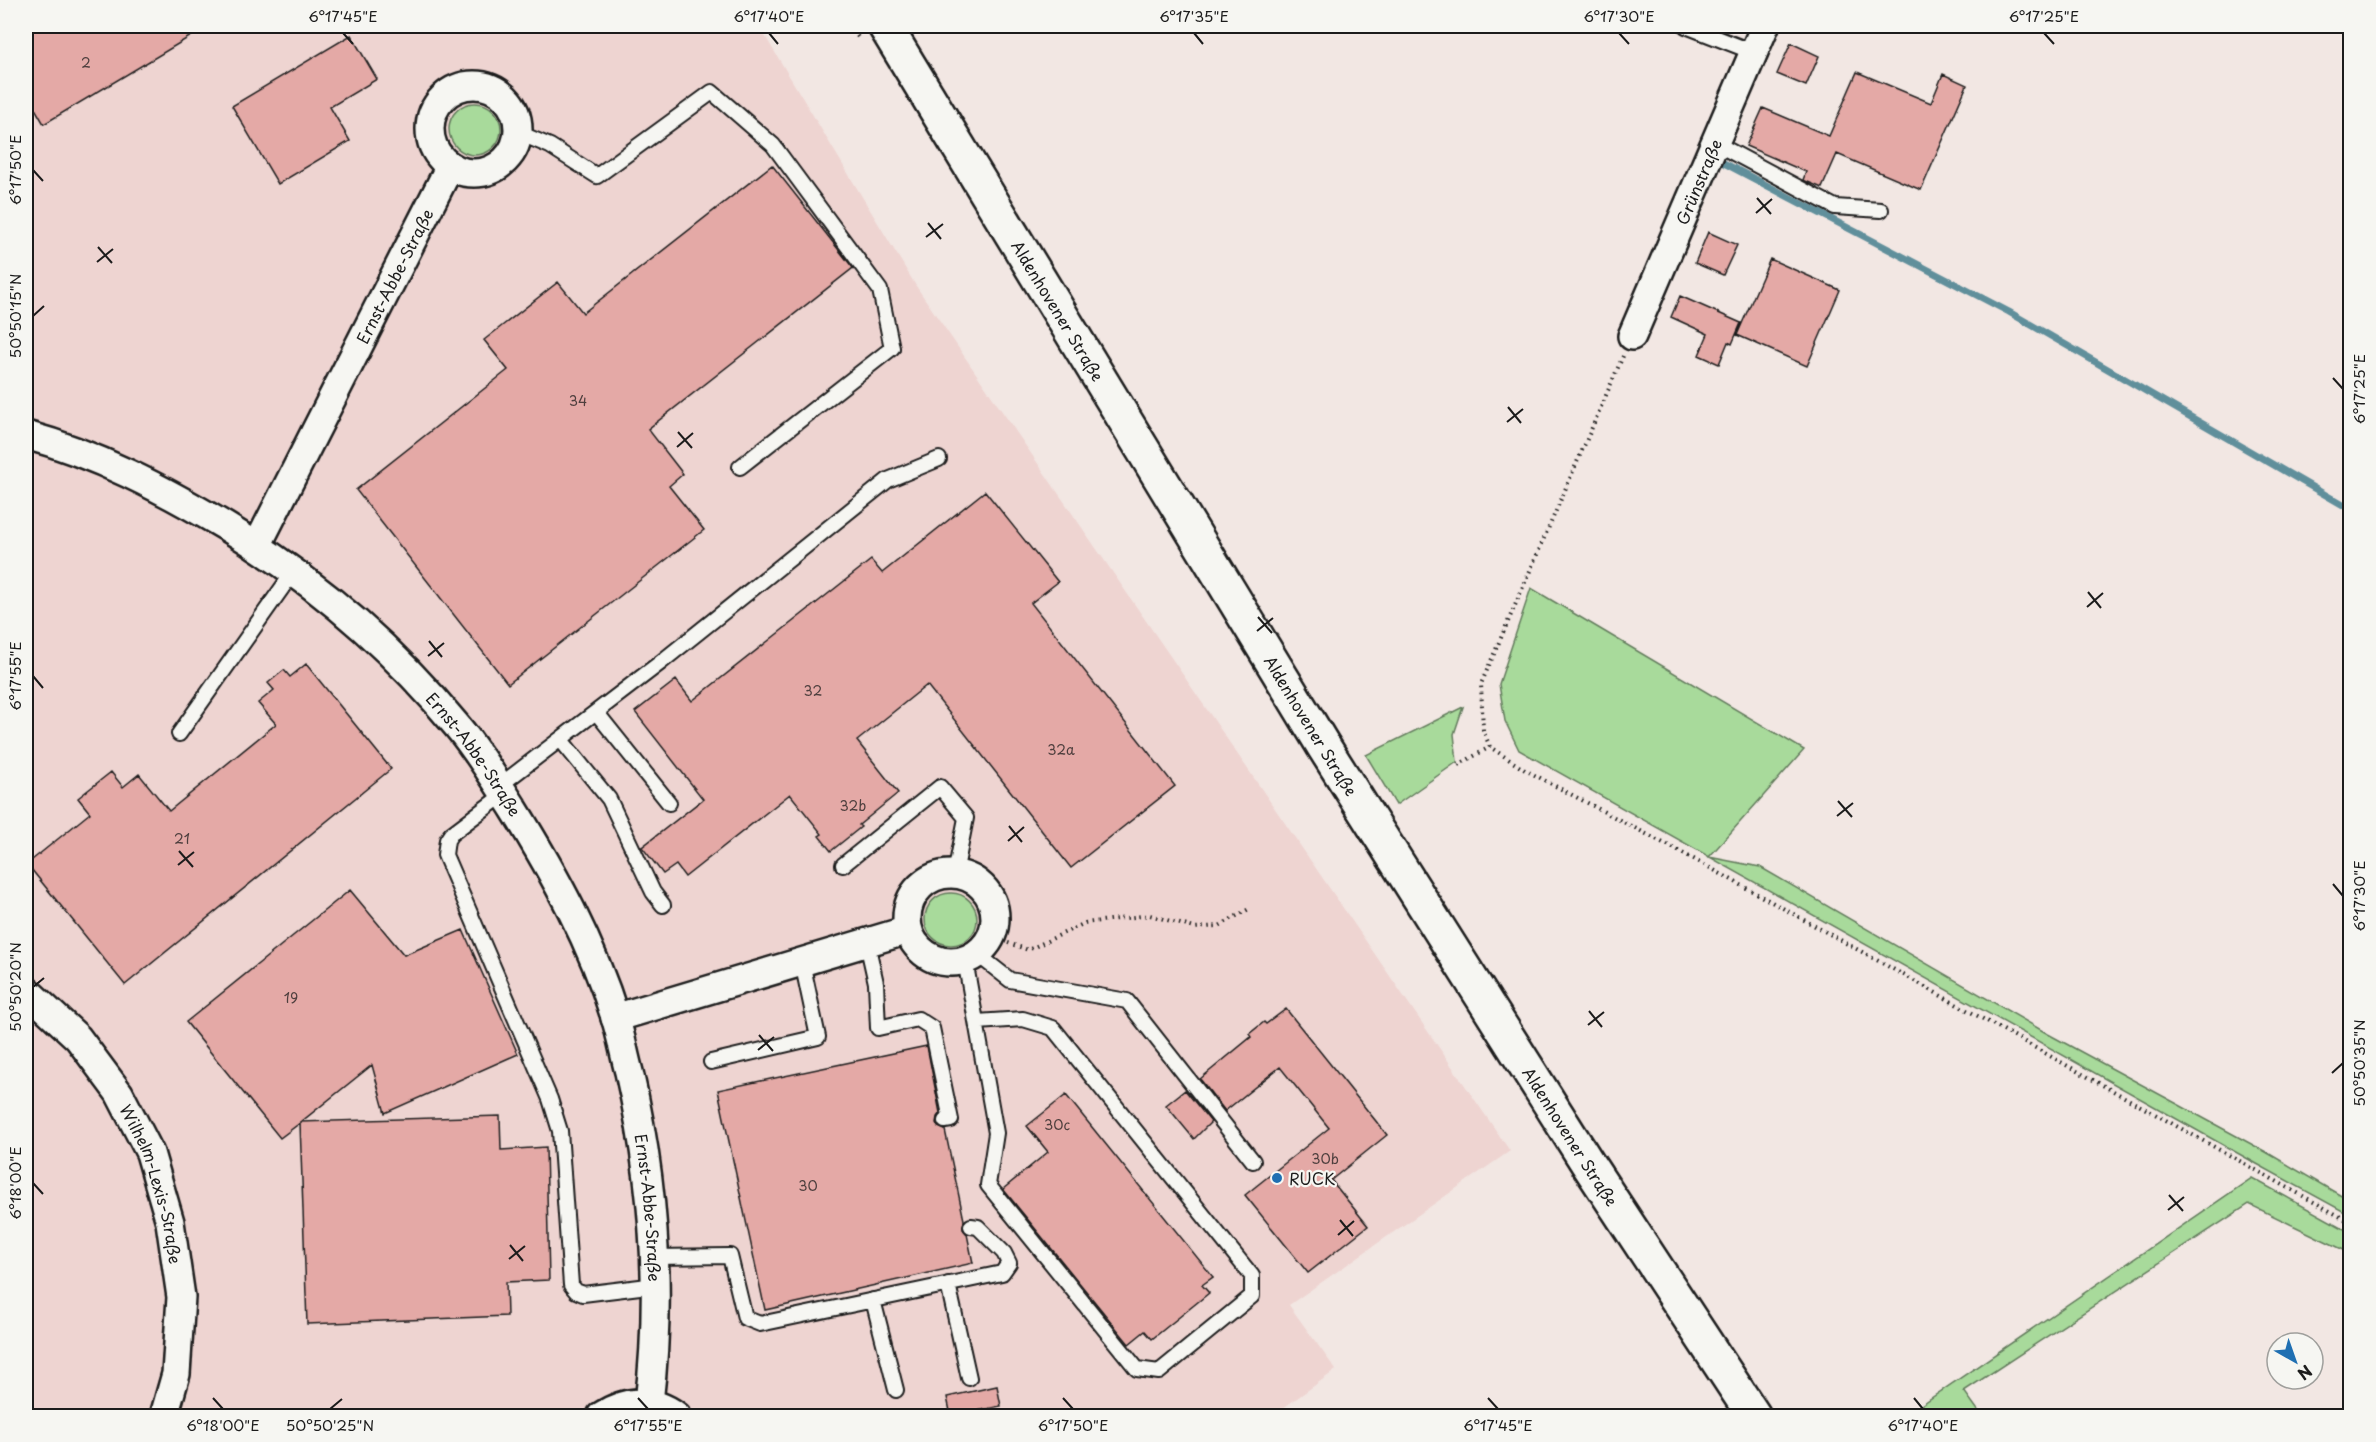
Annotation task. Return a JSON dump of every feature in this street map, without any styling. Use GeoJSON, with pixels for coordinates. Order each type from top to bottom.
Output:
{"type":"FeatureCollection","features":[{"type":"Feature","properties":{"kind":"main road","name":"Aldenhovener Straße"},"geometry":{"type":"LineString","coordinates":[[885,26],[1324,747],[1588,1164],[1754,1416]]}},
{"type":"Feature","properties":{"kind":"street","name":"Grünstraße"},"geometry":{"type":"LineString","coordinates":[[1632,336],[1765,26]]}},
{"type":"Feature","properties":{"kind":"street"},"geometry":{"type":"LineString","coordinates":[[477,84],[491,87],[503,94],[513,105],[518,119],[519,133],[514,148],[506,160],[494,169],[471,173],[450,166],[439,157],[432,144],[429,129],[438,102],[449,92],[462,85],[477,84]]}},
{"type":"Feature","properties":{"kind":"street","name":"Ernst-Abbe-Straße"},"geometry":{"type":"LineString","coordinates":[[257,546],[450,166]]}},
{"type":"Feature","properties":{"kind":"street","name":"Ernst-Abbe-Straße"},"geometry":{"type":"LineString","coordinates":[[26,435],[100,461],[166,491],[294,571],[376,640],[409,673],[459,727],[501,790],[554,876],[584,936],[615,1018],[640,1120],[647,1163],[656,1285],[655,1351],[649,1403]]}},
{"type":"Feature","properties":{"kind":"street"},"geometry":{"type":"LineString","coordinates":[[955,874],[974,881],[989,896],[994,916],[978,950],[951,963],[936,960],[924,954],[914,943],[908,930],[906,916],[917,890],[927,881],[940,875],[955,874]]}},
{"type":"Feature","properties":{"kind":"street"},"geometry":{"type":"LineString","coordinates":[[615,1018],[908,930]]}},
{"type":"Feature","properties":{"kind":"street","name":"Wilhelm-Lexis-Straße"},"geometry":{"type":"LineString","coordinates":[[26,990],[78,1038],[119,1094],[150,1153],[170,1222],[181,1297],[176,1374],[164,1416]]}},
{"type":"Feature","properties":{"kind":"street"},"geometry":{"type":"LineString","coordinates":[[601,1416],[616,1407],[632,1402],[649,1403],[666,1408],[677,1416]]}},
{"type":"Feature","properties":{"kind":"lane"},"geometry":{"type":"LineString","coordinates":[[1686,26],[1753,52]]}},
{"type":"Feature","properties":{"kind":"lane"},"geometry":{"type":"LineString","coordinates":[[519,133],[550,146],[597,176],[712,92],[773,145],[880,290],[892,348],[740,467]]}},
{"type":"Feature","properties":{"kind":"lane"},"geometry":{"type":"LineString","coordinates":[[1715,143],[1835,207],[1881,210]]}},
{"type":"Feature","properties":{"kind":"lane"},"geometry":{"type":"LineString","coordinates":[[656,1285],[582,1294],[576,1292],[571,1285],[560,1131],[550,1099],[445,855],[447,840],[501,790],[561,740],[888,480],[939,459]]}},
{"type":"Feature","properties":{"kind":"lane"},"geometry":{"type":"LineString","coordinates":[[179,734],[294,571]]}},
{"type":"Feature","properties":{"kind":"lane"},"geometry":{"type":"LineString","coordinates":[[596,712],[669,803]]}},
{"type":"Feature","properties":{"kind":"lane"},"geometry":{"type":"LineString","coordinates":[[561,740],[609,799],[653,892],[663,905]]}},
{"type":"Feature","properties":{"kind":"lane"},"geometry":{"type":"LineString","coordinates":[[843,865],[940,787],[966,818],[955,874]]}},
{"type":"Feature","properties":{"kind":"lane"},"geometry":{"type":"LineString","coordinates":[[867,943],[876,982],[878,1028],[918,1019],[932,1028],[951,1120],[945,1121]]}},
{"type":"Feature","properties":{"kind":"lane"},"geometry":{"type":"LineString","coordinates":[[977,1022],[1023,1019],[1053,1028],[1252,1276],[1252,1296],[1159,1372],[1137,1369],[988,1185],[996,1133],[977,1022],[978,950]]}},
{"type":"Feature","properties":{"kind":"lane"},"geometry":{"type":"LineString","coordinates":[[978,950],[1010,980],[1127,1000],[1253,1161]]}},
{"type":"Feature","properties":{"kind":"lane"},"geometry":{"type":"LineString","coordinates":[[711,1062],[818,1037],[802,962]]}},
{"type":"Feature","properties":{"kind":"lane"},"geometry":{"type":"LineString","coordinates":[[654,1257],[730,1256],[745,1318],[760,1324],[1002,1273],[1009,1263],[1004,1253],[978,1227],[971,1226]]}},
{"type":"Feature","properties":{"kind":"lane"},"geometry":{"type":"LineString","coordinates":[[948,1284],[969,1378]]}},
{"type":"Feature","properties":{"kind":"lane"},"geometry":{"type":"LineString","coordinates":[[873,1300],[896,1390]]}},
{"type":"Feature","properties":{"kind":"path"},"geometry":{"type":"LineString","coordinates":[[1632,336],[1481,684],[1483,730],[1490,747],[1525,770],[1703,864],[2350,1222]]}},
{"type":"Feature","properties":{"kind":"path"},"geometry":{"type":"LineString","coordinates":[[1458,765],[1490,747]]}},
{"type":"Feature","properties":{"kind":"path"},"geometry":{"type":"LineString","coordinates":[[978,950],[1028,950],[1085,923],[1150,915],[1194,928],[1219,926],[1249,909]]}},
{"type":"Feature","properties":{"kind":"shaded area"},"geometry":{"type":"Polygon","coordinates":[[[26,26],[759,26],[916,286],[1510,1151],[1289,1305],[1336,1370],[1272,1416],[26,1416],[26,26]]]}},
{"type":"Feature","properties":{"kind":"green space"},"geometry":{"type":"Polygon","coordinates":[[[475,103],[485,105],[493,111],[499,119],[501,129],[499,139],[493,147],[485,153],[475,155],[465,153],[457,147],[451,139],[449,129],[451,119],[457,111],[465,105],[475,103]]]}},
{"type":"Feature","properties":{"kind":"green space"},"geometry":{"type":"Polygon","coordinates":[[[1531,588],[1804,750],[1709,857],[1519,750],[1505,721],[1499,684],[1531,588]]]}},
{"type":"Feature","properties":{"kind":"green space"},"geometry":{"type":"Polygon","coordinates":[[[1463,707],[1454,734],[1457,762],[1396,805],[1366,755],[1463,707]]]}},
{"type":"Feature","properties":{"kind":"green space"},"geometry":{"type":"Polygon","coordinates":[[[1710,857],[1760,867],[2048,1034],[2266,1152],[2350,1201],[2350,1215],[2257,1164],[1710,857]]]}},
{"type":"Feature","properties":{"kind":"green space"},"geometry":{"type":"Polygon","coordinates":[[[951,893],[961,895],[969,901],[975,909],[977,919],[975,929],[969,937],[961,943],[951,945],[941,943],[933,937],[927,929],[925,919],[927,909],[933,901],[941,895],[951,893]]]}},
{"type":"Feature","properties":{"kind":"green space"},"geometry":{"type":"Polygon","coordinates":[[[2252,1178],[2350,1232],[2350,1253],[2249,1204],[1964,1391],[1982,1416],[1905,1416],[2252,1178]]]}},
{"type":"Feature","properties":{"kind":"building"},"geometry":{"type":"Polygon","coordinates":[[[36,26],[208,26],[44,124],[26,93],[26,32],[36,26]]]}},
{"type":"Feature","properties":{"kind":"building"},"geometry":{"type":"Polygon","coordinates":[[[351,35],[377,79],[330,107],[350,141],[278,184],[232,106],[351,35]]]}},
{"type":"Feature","properties":{"kind":"building"},"geometry":{"type":"Polygon","coordinates":[[[1791,43],[1819,56],[1806,86],[1777,74],[1791,43]]]}},
{"type":"Feature","properties":{"kind":"building"},"geometry":{"type":"Polygon","coordinates":[[[1857,72],[1931,103],[1943,74],[1967,85],[1921,190],[1837,154],[1822,188],[1803,180],[1806,172],[1746,146],[1763,108],[1829,136],[1857,72]]]}},
{"type":"Feature","properties":{"kind":"building"},"geometry":{"type":"Polygon","coordinates":[[[772,165],[853,268],[648,429],[683,474],[669,486],[704,530],[508,684],[356,490],[508,370],[484,340],[558,282],[583,313],[772,165]]]}},
{"type":"Feature","properties":{"kind":"building"},"geometry":{"type":"Polygon","coordinates":[[[1708,232],[1737,245],[1723,275],[1695,263],[1708,232]]]}},
{"type":"Feature","properties":{"kind":"building"},"geometry":{"type":"Polygon","coordinates":[[[1770,259],[1840,290],[1807,366],[1737,335],[1770,259]]]}},
{"type":"Feature","properties":{"kind":"building"},"geometry":{"type":"Polygon","coordinates":[[[1680,296],[1741,323],[1732,344],[1728,342],[1719,364],[1699,355],[1708,334],[1671,317],[1680,296]]]}},
{"type":"Feature","properties":{"kind":"building"},"geometry":{"type":"Polygon","coordinates":[[[985,491],[1058,582],[1031,603],[1175,786],[1071,868],[927,685],[857,741],[898,793],[831,851],[819,836],[822,834],[790,794],[685,877],[676,865],[663,874],[642,847],[703,799],[635,712],[676,680],[692,701],[871,560],[882,573],[985,491]]]}},
{"type":"Feature","properties":{"kind":"building"},"geometry":{"type":"Polygon","coordinates":[[[306,664],[391,769],[125,985],[27,864],[90,813],[78,798],[111,772],[123,787],[139,774],[169,811],[276,724],[258,703],[274,690],[268,683],[284,670],[290,677],[306,664]]]}},
{"type":"Feature","properties":{"kind":"building"},"geometry":{"type":"Polygon","coordinates":[[[350,890],[404,955],[463,930],[518,1054],[385,1113],[372,1065],[301,1122],[500,1116],[501,1150],[546,1147],[549,1280],[506,1282],[507,1316],[307,1324],[300,1123],[280,1138],[186,1022],[350,890]]]}},
{"type":"Feature","properties":{"kind":"building"},"geometry":{"type":"Polygon","coordinates":[[[1286,1009],[1387,1135],[1331,1180],[1368,1226],[1308,1273],[1245,1195],[1329,1128],[1280,1067],[1225,1111],[1200,1079],[1251,1037],[1249,1034],[1286,1009]]]}},
{"type":"Feature","properties":{"kind":"building"},"geometry":{"type":"Polygon","coordinates":[[[927,1046],[940,1113],[936,1123],[938,1127],[945,1130],[964,1220],[963,1229],[967,1234],[973,1263],[765,1310],[718,1090],[927,1046]]]}},
{"type":"Feature","properties":{"kind":"building"},"geometry":{"type":"Polygon","coordinates":[[[1185,1090],[1211,1122],[1194,1139],[1166,1105],[1185,1090]]]}},
{"type":"Feature","properties":{"kind":"building"},"geometry":{"type":"Polygon","coordinates":[[[1066,1095],[1213,1277],[1202,1285],[1209,1293],[1152,1339],[1145,1331],[1129,1344],[1003,1189],[1048,1152],[1027,1126],[1066,1095]]]}},
{"type":"Feature","properties":{"kind":"building"},"geometry":{"type":"Polygon","coordinates":[[[997,1386],[1001,1406],[951,1416],[947,1397],[997,1386]]]}},
{"type":"Feature","properties":{"kind":"waterway"},"geometry":{"type":"LineString","coordinates":[[1718,160],[2009,312],[2350,509]]}},
{"type":"Feature","properties":{"kind":"place","name":"RUCK"},"geometry":{"type":"Point","coordinates":[1277,1178]}}]}
